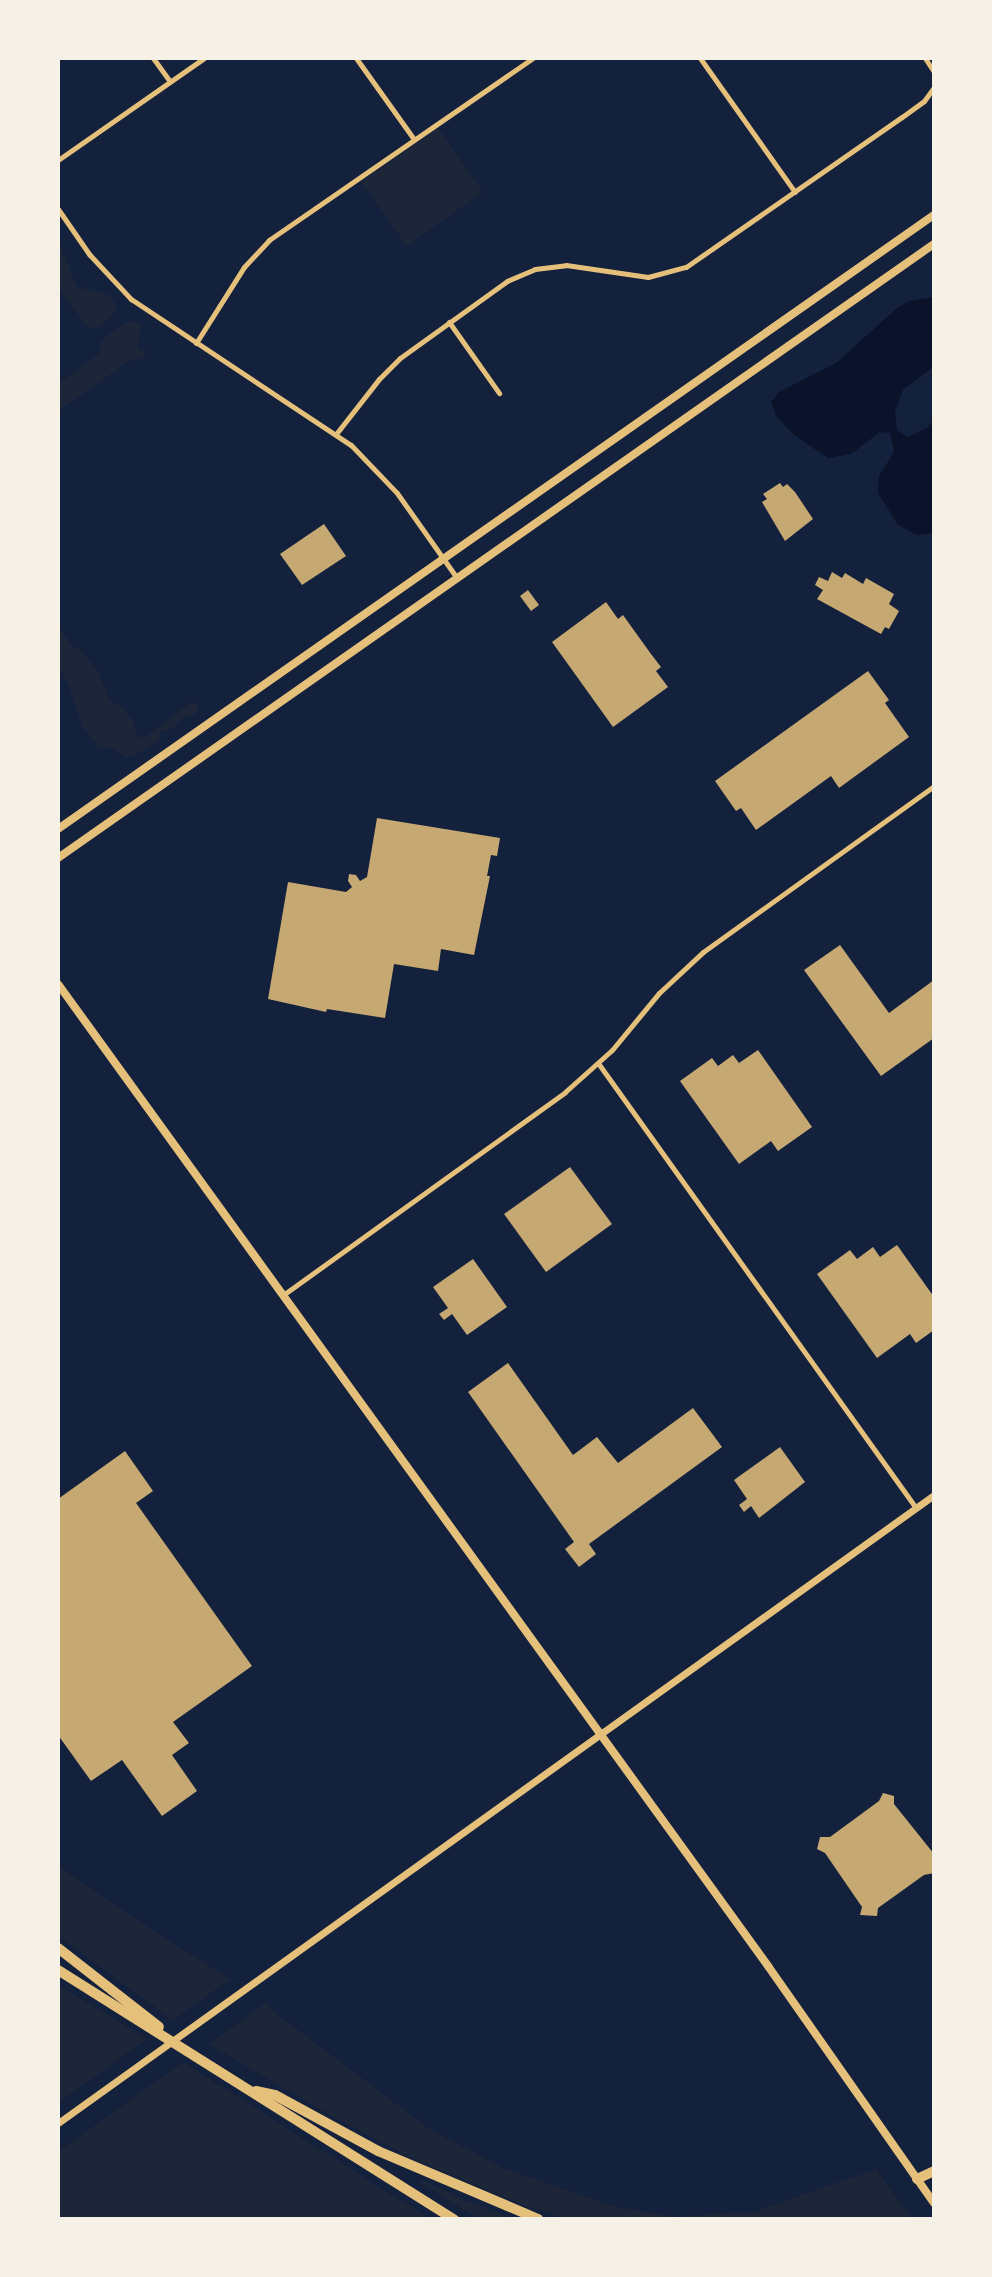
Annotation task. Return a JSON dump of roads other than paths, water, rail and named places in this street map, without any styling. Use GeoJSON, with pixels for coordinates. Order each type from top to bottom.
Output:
{"type":"FeatureCollection","features":[{"type":"Feature","properties":{"kind":"highway"},"geometry":{"type":"LineString","coordinates":[[58,1948],[201,2060]]}},
{"type":"Feature","properties":{"kind":"highway"},"geometry":{"type":"LineString","coordinates":[[58,1970],[454,2219]]}},
{"type":"Feature","properties":{"kind":"highway"},"geometry":{"type":"LineString","coordinates":[[247,2089],[275,2095],[379,2151],[538,2219]]}},
{"type":"Feature","properties":{"kind":"highway"},"geometry":{"type":"LineString","coordinates":[[917,2179],[934,2171]]}},
{"type":"Feature","properties":{"kind":"main road"},"geometry":{"type":"LineString","coordinates":[[58,829],[934,215]]}},
{"type":"Feature","properties":{"kind":"main road"},"geometry":{"type":"LineString","coordinates":[[58,858],[934,244]]}},
{"type":"Feature","properties":{"kind":"main road"},"geometry":{"type":"LineString","coordinates":[[58,984],[932,2199]]}},
{"type":"Feature","properties":{"kind":"street"},"geometry":{"type":"LineString","coordinates":[[153,58],[170,81]]}},
{"type":"Feature","properties":{"kind":"street"},"geometry":{"type":"LineString","coordinates":[[58,160],[204,58]]}},
{"type":"Feature","properties":{"kind":"street"},"geometry":{"type":"LineString","coordinates":[[356,58],[413,138]]}},
{"type":"Feature","properties":{"kind":"street"},"geometry":{"type":"LineString","coordinates":[[196,343],[260,248],[413,138],[533,58]]}},
{"type":"Feature","properties":{"kind":"street"},"geometry":{"type":"LineString","coordinates":[[700,58],[795,192]]}},
{"type":"Feature","properties":{"kind":"street"},"geometry":{"type":"LineString","coordinates":[[925,58],[934,72]]}},
{"type":"Feature","properties":{"kind":"street"},"geometry":{"type":"LineString","coordinates":[[337,434],[379,379],[419,343],[507,282],[535,269],[566,265],[648,277],[686,267],[924,101],[934,87]]}},
{"type":"Feature","properties":{"kind":"street"},"geometry":{"type":"LineString","coordinates":[[58,209],[109,278],[131,299],[337,434],[375,468],[397,493],[457,578]]}},
{"type":"Feature","properties":{"kind":"street"},"geometry":{"type":"LineString","coordinates":[[449,322],[499,393]]}},
{"type":"Feature","properties":{"kind":"street"},"geometry":{"type":"LineString","coordinates":[[282,1296],[565,1092],[598,1063],[659,993],[703,952],[934,786]]}},
{"type":"Feature","properties":{"kind":"street"},"geometry":{"type":"LineString","coordinates":[[598,1063],[916,1508]]}},
{"type":"Feature","properties":{"kind":"street"},"geometry":{"type":"LineString","coordinates":[[58,2123],[934,1495]]}}]}
